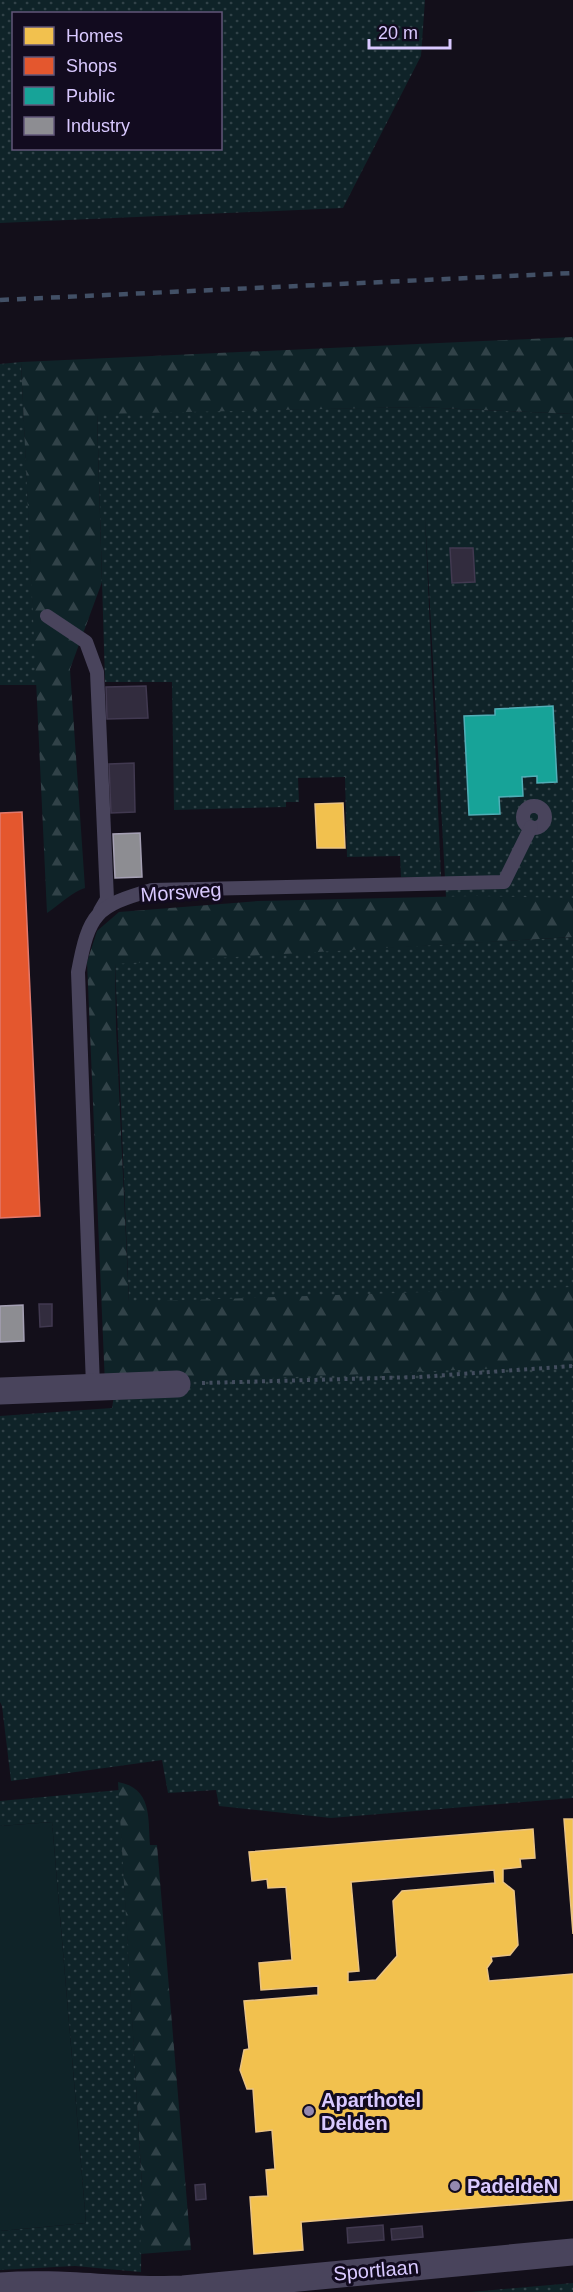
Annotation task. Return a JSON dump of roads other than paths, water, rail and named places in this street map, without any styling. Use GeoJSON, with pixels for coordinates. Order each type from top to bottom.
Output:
{"type":"FeatureCollection","features":[{"type":"Feature","properties":{"kind":"street"},"geometry":{"type":"LineString","coordinates":[[0,1391],[177,1384]]}},
{"type":"Feature","properties":{"kind":"street","name":"Sportlaan"},"geometry":{"type":"LineString","coordinates":[[0,2286],[59,2284],[148,2291],[183,2289],[573,2252]]}},
{"type":"Feature","properties":{"kind":"lane"},"geometry":{"type":"LineString","coordinates":[[47,616],[86,642],[97,672],[107,898],[85,935],[78,972],[93,1386]]}},
{"type":"Feature","properties":{"kind":"lane","name":"Morsweg"},"geometry":{"type":"LineString","coordinates":[[100,911],[120,898],[152,890],[504,882],[531,827]]}},
{"type":"Feature","properties":{"kind":"railway"},"geometry":{"type":"LineString","coordinates":[[0,300],[573,273]]}},
{"type":"Feature","properties":{"kind":"place","name":"Aparthotel Delden"},"geometry":{"type":"Point","coordinates":[309,2111]}},
{"type":"Feature","properties":{"kind":"place","name":"PadeldeN"},"geometry":{"type":"Point","coordinates":[455,2186]}}]}
